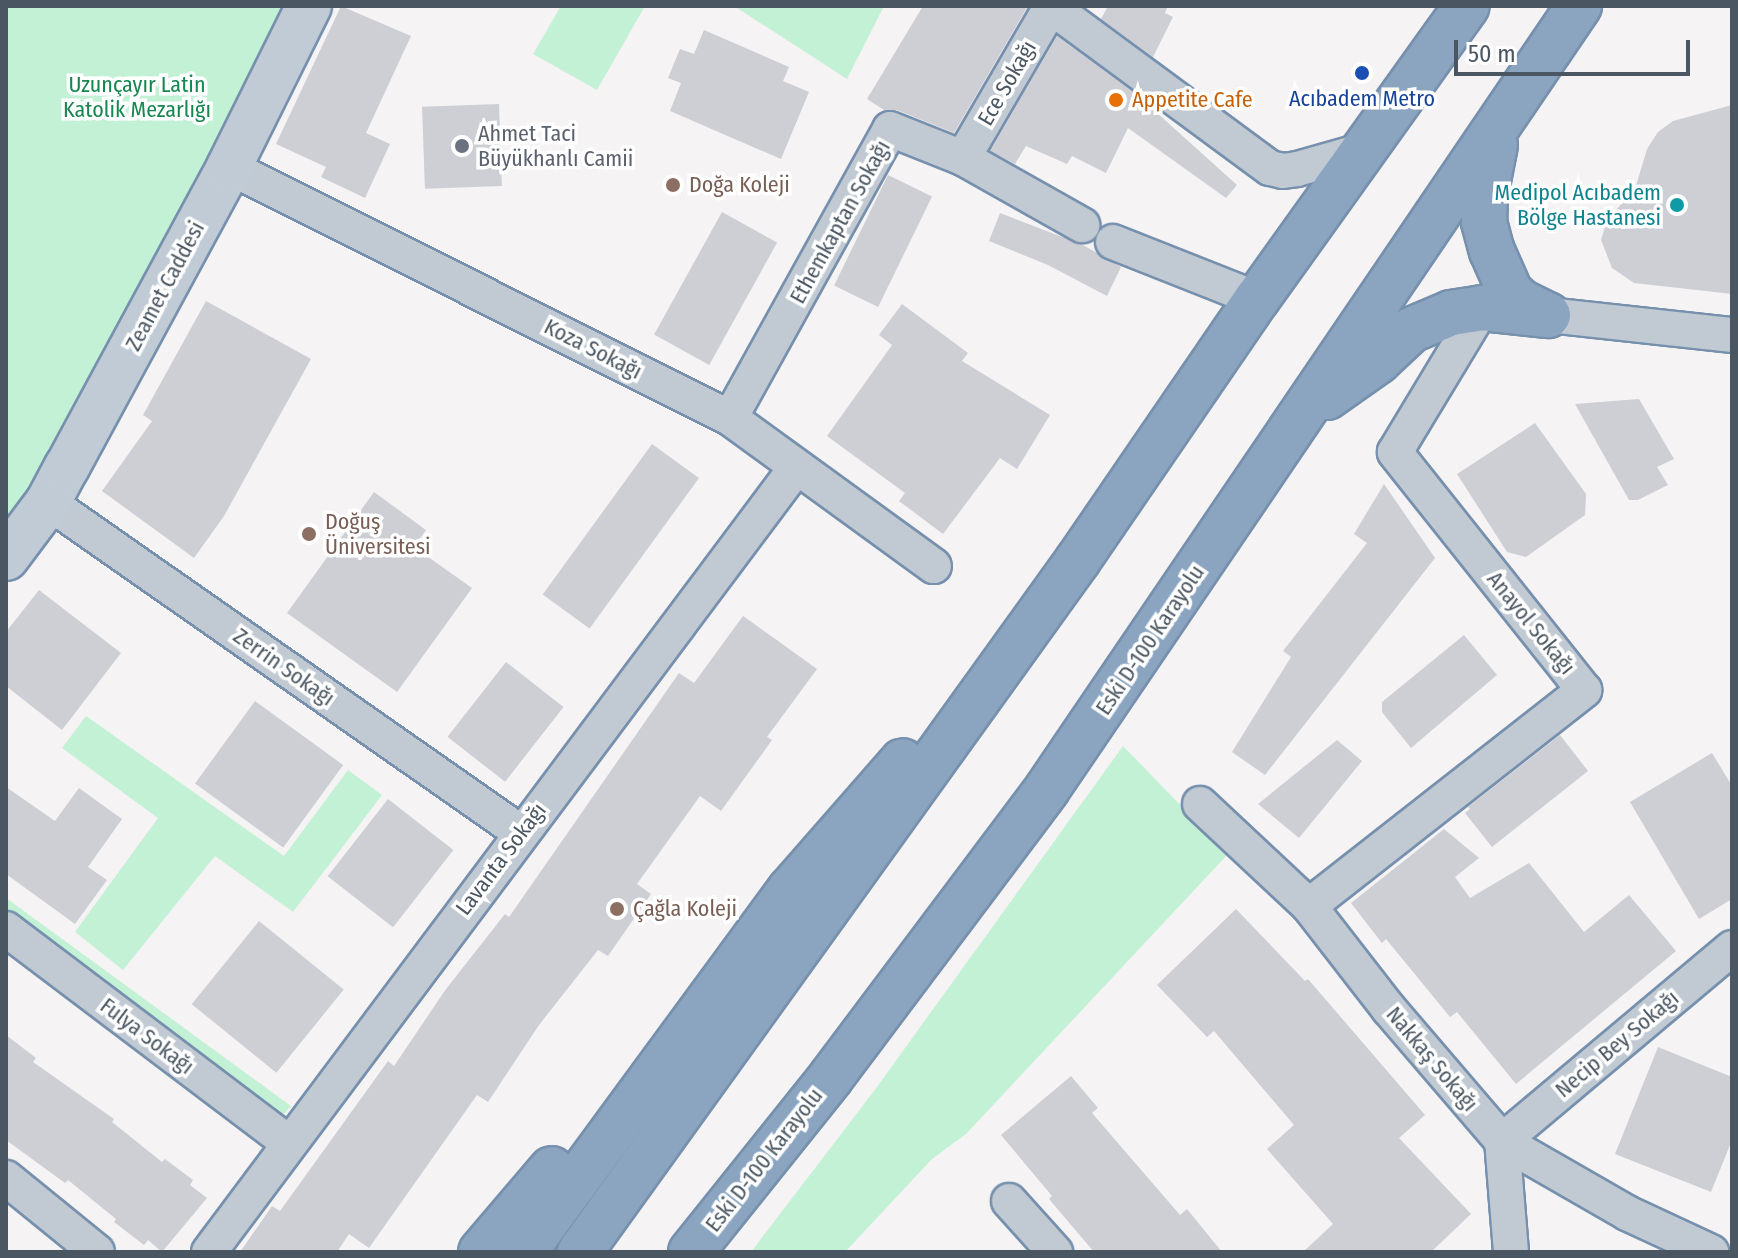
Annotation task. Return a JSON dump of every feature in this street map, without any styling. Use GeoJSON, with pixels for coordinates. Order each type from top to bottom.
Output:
{"type":"FeatureCollection","features":[{"type":"Feature","properties":{"kind":"highway"},"geometry":{"type":"LineString","coordinates":[[580,1252],[1078,560],[1257,299],[1467,6]]}},
{"type":"Feature","properties":{"kind":"highway","name":"Eski D-100 Karayolu"},"geometry":{"type":"LineString","coordinates":[[698,1245],[831,1077],[1047,789],[1579,6]]}},
{"type":"Feature","properties":{"kind":"highway"},"geometry":{"type":"LineString","coordinates":[[1500,125],[1485,196],[1484,222],[1498,268],[1510,292],[1521,302],[1548,315]]}},
{"type":"Feature","properties":{"kind":"highway"},"geometry":{"type":"LineString","coordinates":[[1306,412],[1378,361],[1411,330],[1451,313],[1482,308],[1548,315]]}},
{"type":"Feature","properties":{"kind":"highway"},"geometry":{"type":"LineString","coordinates":[[481,1252],[790,890],[1078,560]]}},
{"type":"Feature","properties":{"kind":"highway"},"geometry":{"type":"LineString","coordinates":[[524,1252],[790,890]]}},
{"type":"Feature","properties":{"kind":"street","name":"Zeamet Caddesi"},"geometry":{"type":"LineString","coordinates":[[6,558],[48,502],[229,167],[309,6]]}},
{"type":"Feature","properties":{"kind":"street"},"geometry":{"type":"LineString","coordinates":[[1050,7],[1270,168],[1283,171],[1297,169],[1361,151]]}},
{"type":"Feature","properties":{"kind":"street","name":"Ece Sokağı"},"geometry":{"type":"LineString","coordinates":[[963,158],[1050,7]]}},
{"type":"Feature","properties":{"kind":"street","name":"Ethemkaptan Sokağı"},"geometry":{"type":"LineString","coordinates":[[730,418],[890,129],[963,158],[1082,225]]}},
{"type":"Feature","properties":{"kind":"street","name":"Koza Sokağı"},"geometry":{"type":"LineString","coordinates":[[229,167],[730,418],[934,566]]}},
{"type":"Feature","properties":{"kind":"street"},"geometry":{"type":"LineString","coordinates":[[1113,242],[1257,299]]}},
{"type":"Feature","properties":{"kind":"street","name":"Anayol Sokağı"},"geometry":{"type":"LineString","coordinates":[[1309,906],[1584,690],[1395,452],[1482,308]]}},
{"type":"Feature","properties":{"kind":"street"},"geometry":{"type":"LineString","coordinates":[[1548,315],[1732,335]]}},
{"type":"Feature","properties":{"kind":"street","name":"Lavanta Sokağı"},"geometry":{"type":"LineString","coordinates":[[209,1252],[520,832],[796,468]]}},
{"type":"Feature","properties":{"kind":"street","name":"Zerrin Sokağı"},"geometry":{"type":"LineString","coordinates":[[48,502],[520,832]]}},
{"type":"Feature","properties":{"kind":"street","name":"Nakkaş Sokağı"},"geometry":{"type":"LineString","coordinates":[[1200,804],[1309,906],[1389,1009],[1502,1141],[1627,1213],[1711,1252]]}},
{"type":"Feature","properties":{"kind":"street","name":"Fulya Sokağı"},"geometry":{"type":"LineString","coordinates":[[6,929],[288,1142]]}},
{"type":"Feature","properties":{"kind":"street","name":"Necip Bey Sokağı"},"geometry":{"type":"LineString","coordinates":[[1502,1141],[1732,948]]}},
{"type":"Feature","properties":{"kind":"street"},"geometry":{"type":"LineString","coordinates":[[1502,1141],[1511,1252]]}},
{"type":"Feature","properties":{"kind":"street"},"geometry":{"type":"LineString","coordinates":[[6,1178],[97,1252]]}},
{"type":"Feature","properties":{"kind":"street"},"geometry":{"type":"LineString","coordinates":[[1009,1201],[1055,1252]]}},
{"type":"Feature","properties":{"kind":"green space","name":"Uzunçayır Latin Katolik Mezarlığı"},"geometry":{"type":"Polygon","coordinates":[[[6,6],[286,6],[150,275],[6,535],[6,6]]]}},
{"type":"Feature","properties":{"kind":"green space"},"geometry":{"type":"Polygon","coordinates":[[[561,6],[645,6],[597,90],[533,54],[561,6]]]}},
{"type":"Feature","properties":{"kind":"green space"},"geometry":{"type":"Polygon","coordinates":[[[734,6],[884,6],[847,79],[734,6]]]}},
{"type":"Feature","properties":{"kind":"green space"},"geometry":{"type":"Polygon","coordinates":[[[86,716],[284,856],[348,770],[382,795],[293,912],[215,856],[123,970],[75,932],[158,818],[62,748],[86,716]]]}},
{"type":"Feature","properties":{"kind":"green space"},"geometry":{"type":"Polygon","coordinates":[[[1123,746],[1228,854],[966,1134],[932,1159],[845,1252],[751,1252],[874,1091],[1123,746]]]}},
{"type":"Feature","properties":{"kind":"green space"},"geometry":{"type":"Polygon","coordinates":[[[6,898],[291,1106],[264,1137],[6,946],[6,898]]]}},
{"type":"Feature","properties":{"kind":"building"},"geometry":{"type":"Polygon","coordinates":[[[341,6],[411,36],[366,133],[390,144],[365,198],[321,177],[326,167],[276,144],[341,6]]]}},
{"type":"Feature","properties":{"kind":"building"},"geometry":{"type":"Polygon","coordinates":[[[923,6],[1028,6],[954,133],[897,110],[884,110],[867,99],[923,6]]]}},
{"type":"Feature","properties":{"kind":"building"},"geometry":{"type":"Polygon","coordinates":[[[1108,6],[1168,6],[1165,13],[1173,17],[1153,57],[1101,19],[1108,6]]]}},
{"type":"Feature","properties":{"kind":"building"},"geometry":{"type":"Polygon","coordinates":[[[704,30],[789,67],[783,81],[809,92],[781,159],[670,111],[681,83],[668,78],[680,49],[694,54],[704,30]]]}},
{"type":"Feature","properties":{"kind":"building"},"geometry":{"type":"Polygon","coordinates":[[[1057,36],[1136,94],[1237,185],[1226,198],[1128,128],[1106,173],[1072,156],[1067,164],[1026,146],[1015,164],[990,151],[1057,36]]]}},
{"type":"Feature","properties":{"kind":"building","name":"Ahmet Taci Büyükhanlı Camii"},"geometry":{"type":"Polygon","coordinates":[[[499,104],[502,186],[425,189],[422,107],[499,104]]]}},
{"type":"Feature","properties":{"kind":"building","name":"Medipol Acıbadem Bölge Hastanesi"},"geometry":{"type":"Polygon","coordinates":[[[1732,105],[1732,294],[1634,283],[1612,268],[1601,240],[1607,220],[1635,189],[1647,149],[1658,132],[1673,121],[1732,105]]]}},
{"type":"Feature","properties":{"kind":"building"},"geometry":{"type":"Polygon","coordinates":[[[888,175],[932,196],[878,307],[834,286],[888,175]]]}},
{"type":"Feature","properties":{"kind":"building"},"geometry":{"type":"Polygon","coordinates":[[[722,212],[777,243],[709,365],[654,334],[722,212]]]}},
{"type":"Feature","properties":{"kind":"building"},"geometry":{"type":"Polygon","coordinates":[[[1000,213],[1083,245],[1121,267],[1107,296],[1048,265],[989,241],[1000,213]]]}},
{"type":"Feature","properties":{"kind":"building"},"geometry":{"type":"Polygon","coordinates":[[[206,301],[311,359],[224,516],[194,558],[102,491],[152,421],[143,415],[206,301]]]}},
{"type":"Feature","properties":{"kind":"building"},"geometry":{"type":"Polygon","coordinates":[[[902,304],[968,353],[962,361],[1050,415],[1017,469],[1000,458],[943,534],[899,501],[905,493],[827,436],[892,345],[879,335],[902,304]]]}},
{"type":"Feature","properties":{"kind":"building"},"geometry":{"type":"Polygon","coordinates":[[[1639,399],[1674,459],[1657,467],[1668,485],[1638,500],[1629,500],[1575,404],[1639,399]]]}},
{"type":"Feature","properties":{"kind":"building"},"geometry":{"type":"Polygon","coordinates":[[[1535,423],[1586,494],[1585,515],[1526,557],[1507,552],[1457,474],[1535,423]]]}},
{"type":"Feature","properties":{"kind":"building"},"geometry":{"type":"Polygon","coordinates":[[[652,444],[699,478],[590,629],[543,594],[652,444]]]}},
{"type":"Feature","properties":{"kind":"building"},"geometry":{"type":"Polygon","coordinates":[[[1384,484],[1435,558],[1265,775],[1232,752],[1291,657],[1283,651],[1367,543],[1354,534],[1384,484]]]}},
{"type":"Feature","properties":{"kind":"building"},"geometry":{"type":"Polygon","coordinates":[[[374,492],[426,530],[414,547],[472,588],[397,692],[287,613],[374,492]]]}},
{"type":"Feature","properties":{"kind":"building"},"geometry":{"type":"Polygon","coordinates":[[[39,590],[121,653],[62,730],[6,686],[6,632],[39,590]]]}},
{"type":"Feature","properties":{"kind":"building"},"geometry":{"type":"Polygon","coordinates":[[[743,616],[817,669],[767,737],[772,740],[721,811],[700,796],[637,884],[651,894],[608,956],[598,950],[539,1025],[488,1102],[477,1095],[369,1248],[349,1234],[337,1252],[240,1252],[272,1206],[280,1211],[388,1061],[394,1066],[446,989],[505,914],[509,917],[679,673],[694,683],[743,616]]]}},
{"type":"Feature","properties":{"kind":"building"},"geometry":{"type":"Polygon","coordinates":[[[1464,635],[1497,675],[1411,748],[1382,712],[1382,702],[1464,635]]]}},
{"type":"Feature","properties":{"kind":"building"},"geometry":{"type":"Polygon","coordinates":[[[506,662],[564,707],[505,782],[448,737],[506,662]]]}},
{"type":"Feature","properties":{"kind":"building"},"geometry":{"type":"Polygon","coordinates":[[[255,701],[343,765],[283,848],[195,784],[255,701]]]}},
{"type":"Feature","properties":{"kind":"building"},"geometry":{"type":"Polygon","coordinates":[[[1560,735],[1588,771],[1492,847],[1465,813],[1470,809],[1468,807],[1560,735]]]}},
{"type":"Feature","properties":{"kind":"building"},"geometry":{"type":"Polygon","coordinates":[[[1337,740],[1362,761],[1299,838],[1258,804],[1337,740]]]}},
{"type":"Feature","properties":{"kind":"building"},"geometry":{"type":"Polygon","coordinates":[[[1712,753],[1732,786],[1732,899],[1699,919],[1630,802],[1712,753]]]}},
{"type":"Feature","properties":{"kind":"building"},"geometry":{"type":"Polygon","coordinates":[[[6,787],[55,821],[79,788],[122,819],[88,867],[107,880],[75,924],[6,874],[6,787]]]}},
{"type":"Feature","properties":{"kind":"building"},"geometry":{"type":"Polygon","coordinates":[[[388,799],[453,850],[393,927],[328,876],[388,799]]]}},
{"type":"Feature","properties":{"kind":"building"},"geometry":{"type":"Polygon","coordinates":[[[1444,829],[1479,858],[1455,877],[1470,898],[1529,863],[1584,932],[1629,895],[1676,951],[1516,1084],[1457,1012],[1450,1017],[1386,939],[1382,943],[1351,903],[1444,829]]]}},
{"type":"Feature","properties":{"kind":"building"},"geometry":{"type":"Polygon","coordinates":[[[1236,909],[1305,981],[1308,979],[1425,1115],[1399,1138],[1471,1214],[1431,1252],[1303,1252],[1333,1224],[1267,1149],[1294,1125],[1214,1031],[1207,1037],[1157,985],[1236,909]]]}},
{"type":"Feature","properties":{"kind":"building"},"geometry":{"type":"Polygon","coordinates":[[[259,921],[344,990],[276,1073],[192,1004],[259,921]]]}},
{"type":"Feature","properties":{"kind":"building"},"geometry":{"type":"Polygon","coordinates":[[[6,1035],[36,1058],[33,1062],[114,1119],[112,1122],[162,1162],[165,1159],[193,1180],[190,1185],[207,1198],[162,1252],[148,1240],[144,1245],[68,1180],[65,1183],[6,1140],[6,1035]]]}},
{"type":"Feature","properties":{"kind":"building"},"geometry":{"type":"Polygon","coordinates":[[[1658,1047],[1732,1077],[1732,1140],[1711,1192],[1615,1154],[1658,1047]]]}},
{"type":"Feature","properties":{"kind":"building"},"geometry":{"type":"Polygon","coordinates":[[[1071,1076],[1098,1108],[1092,1113],[1180,1215],[1187,1209],[1222,1252],[1094,1252],[1001,1135],[1071,1076]]]}},
{"type":"Feature","properties":{"kind":"place","name":"Acıbadem Metro"},"geometry":{"type":"Point","coordinates":[1362,73]}},
{"type":"Feature","properties":{"kind":"place","name":"Appetite Cafe"},"geometry":{"type":"Point","coordinates":[1116,100]}},
{"type":"Feature","properties":{"kind":"place","name":"Ahmet Taci Büyükhanlı Camii"},"geometry":{"type":"Point","coordinates":[462,146]}},
{"type":"Feature","properties":{"kind":"place","name":"Doğa Koleji"},"geometry":{"type":"Point","coordinates":[673,185]}},
{"type":"Feature","properties":{"kind":"place","name":"Medipol Acıbadem Bölge Hastanesi"},"geometry":{"type":"Point","coordinates":[1677,205]}},
{"type":"Feature","properties":{"kind":"place","name":"Doğuş Üniversitesi"},"geometry":{"type":"Point","coordinates":[309,534]}},
{"type":"Feature","properties":{"kind":"place","name":"Çağla Koleji"},"geometry":{"type":"Point","coordinates":[617,909]}}]}
